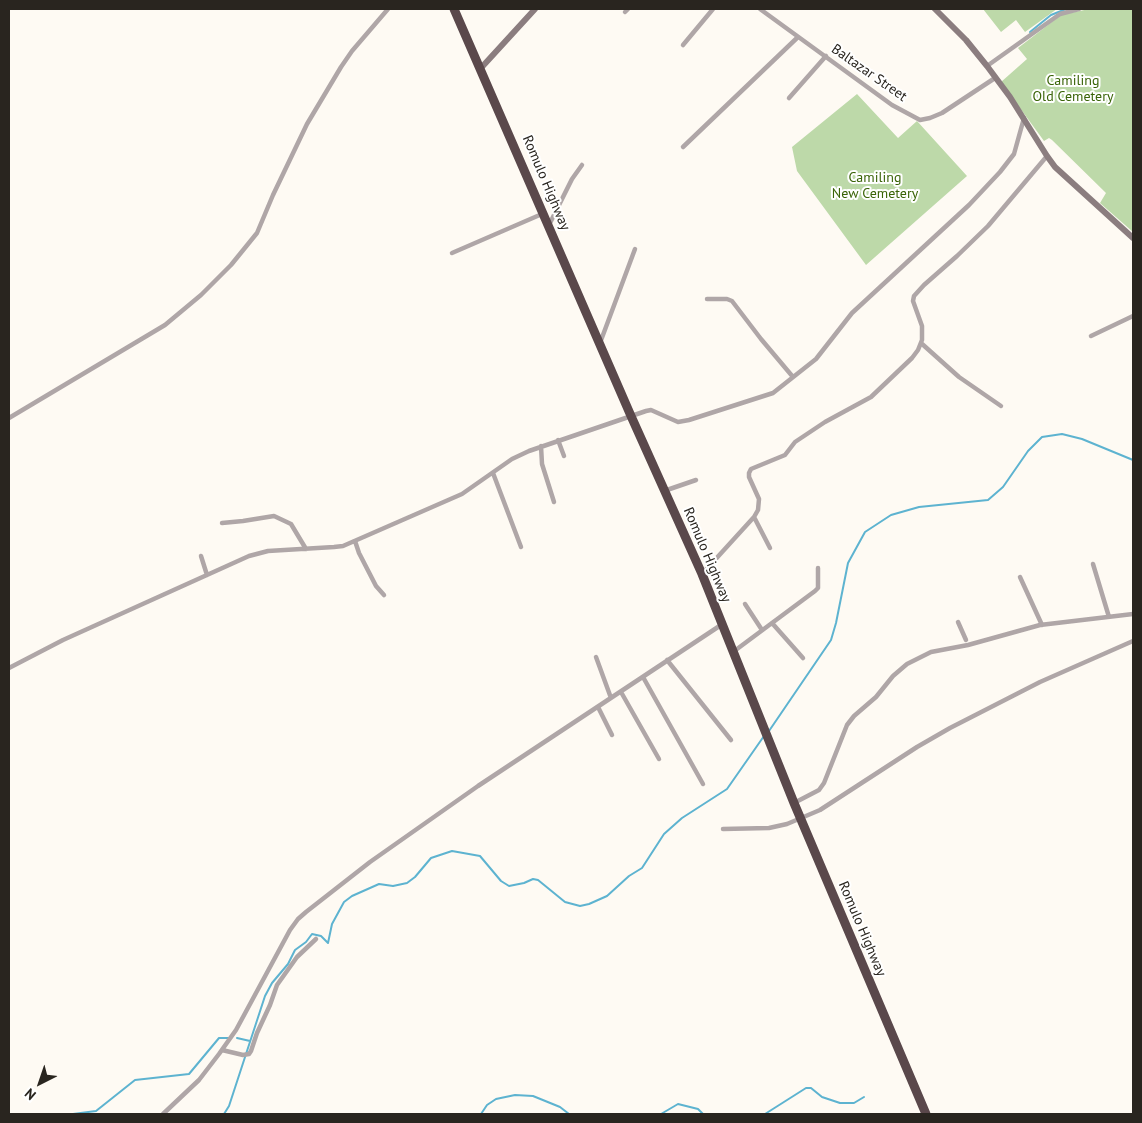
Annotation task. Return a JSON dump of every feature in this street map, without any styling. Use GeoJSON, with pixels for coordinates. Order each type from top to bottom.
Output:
{"type":"FeatureCollection","features":[{"type":"Feature","properties":{"kind":"highway","name":"Romulo Highway"},"geometry":{"type":"LineString","coordinates":[[454,9],[631,416],[702,574],[794,803],[926,1114]]}},
{"type":"Feature","properties":{"kind":"street"},"geometry":{"type":"LineString","coordinates":[[9,418],[165,325],[182,313],[231,264],[257,233],[272,194],[307,124],[340,67],[388,9]]}},
{"type":"Feature","properties":{"kind":"street"},"geometry":{"type":"LineString","coordinates":[[481,68],[535,9]]}},
{"type":"Feature","properties":{"kind":"street"},"geometry":{"type":"LineString","coordinates":[[683,45],[713,9]]}},
{"type":"Feature","properties":{"kind":"street","name":"Baltazar Street"},"geometry":{"type":"LineString","coordinates":[[760,9],[892,105],[920,120],[942,113],[994,78]]}},
{"type":"Feature","properties":{"kind":"street"},"geometry":{"type":"LineString","coordinates":[[935,9],[966,40],[987,66],[1024,118],[1055,167],[1133,238]]}},
{"type":"Feature","properties":{"kind":"street"},"geometry":{"type":"LineString","coordinates":[[987,66],[1060,14],[1079,9]]}},
{"type":"Feature","properties":{"kind":"street"},"geometry":{"type":"LineString","coordinates":[[683,147],[798,37]]}},
{"type":"Feature","properties":{"kind":"street"},"geometry":{"type":"LineString","coordinates":[[789,98],[826,56]]}},
{"type":"Feature","properties":{"kind":"street"},"geometry":{"type":"LineString","coordinates":[[9,668],[63,640],[259,552],[339,547],[462,494],[519,455],[541,446],[651,410],[678,422],[773,393],[816,359],[852,313],[969,205],[1000,172],[1014,154],[1024,118]]}},
{"type":"Feature","properties":{"kind":"street"},"geometry":{"type":"LineString","coordinates":[[702,574],[754,517],[759,505],[759,499],[749,477],[751,469],[784,455],[796,442],[825,422],[871,397],[912,358],[921,343],[922,326],[913,301],[914,296],[988,226],[1047,156]]}},
{"type":"Feature","properties":{"kind":"street"},"geometry":{"type":"LineString","coordinates":[[549,225],[572,179],[582,165]]}},
{"type":"Feature","properties":{"kind":"street"},"geometry":{"type":"LineString","coordinates":[[452,253],[544,213]]}},
{"type":"Feature","properties":{"kind":"street"},"geometry":{"type":"LineString","coordinates":[[600,344],[635,249]]}},
{"type":"Feature","properties":{"kind":"street"},"geometry":{"type":"LineString","coordinates":[[708,299],[727,298],[732,301],[793,377]]}},
{"type":"Feature","properties":{"kind":"street"},"geometry":{"type":"LineString","coordinates":[[1091,336],[1133,316]]}},
{"type":"Feature","properties":{"kind":"street"},"geometry":{"type":"LineString","coordinates":[[921,343],[960,377],[1001,406]]}},
{"type":"Feature","properties":{"kind":"street"},"geometry":{"type":"LineString","coordinates":[[558,440],[564,456]]}},
{"type":"Feature","properties":{"kind":"street"},"geometry":{"type":"LineString","coordinates":[[541,446],[542,464],[554,502]]}},
{"type":"Feature","properties":{"kind":"street"},"geometry":{"type":"LineString","coordinates":[[493,474],[521,547]]}},
{"type":"Feature","properties":{"kind":"street"},"geometry":{"type":"LineString","coordinates":[[664,491],[696,480]]}},
{"type":"Feature","properties":{"kind":"street"},"geometry":{"type":"LineString","coordinates":[[222,523],[243,522],[274,516],[291,524],[306,549]]}},
{"type":"Feature","properties":{"kind":"street"},"geometry":{"type":"LineString","coordinates":[[754,517],[770,548]]}},
{"type":"Feature","properties":{"kind":"street"},"geometry":{"type":"LineString","coordinates":[[355,540],[359,553],[376,586],[384,595]]}},
{"type":"Feature","properties":{"kind":"street"},"geometry":{"type":"LineString","coordinates":[[201,556],[207,575]]}},
{"type":"Feature","properties":{"kind":"street"},"geometry":{"type":"LineString","coordinates":[[1093,564],[1109,617]]}},
{"type":"Feature","properties":{"kind":"street"},"geometry":{"type":"LineString","coordinates":[[733,652],[815,591],[818,588],[818,568]]}},
{"type":"Feature","properties":{"kind":"street"},"geometry":{"type":"LineString","coordinates":[[1020,577],[1042,624]]}},
{"type":"Feature","properties":{"kind":"street"},"geometry":{"type":"LineString","coordinates":[[745,604],[762,630]]}},
{"type":"Feature","properties":{"kind":"street"},"geometry":{"type":"LineString","coordinates":[[794,803],[819,790],[824,783],[847,725],[854,716],[876,697],[893,676],[907,664],[931,652],[1042,624],[1133,614]]}},
{"type":"Feature","properties":{"kind":"street"},"geometry":{"type":"LineString","coordinates":[[958,622],[967,643]]}},
{"type":"Feature","properties":{"kind":"street"},"geometry":{"type":"LineString","coordinates":[[772,623],[804,658]]}},
{"type":"Feature","properties":{"kind":"street"},"geometry":{"type":"LineString","coordinates":[[163,1114],[199,1080],[236,1030],[290,930],[302,915],[370,862],[470,791],[721,625]]}},
{"type":"Feature","properties":{"kind":"street"},"geometry":{"type":"LineString","coordinates":[[723,829],[769,828],[801,819],[820,810],[893,762],[950,728],[1040,682],[1133,641]]}},
{"type":"Feature","properties":{"kind":"street"},"geometry":{"type":"LineString","coordinates":[[596,657],[611,698]]}},
{"type":"Feature","properties":{"kind":"street"},"geometry":{"type":"LineString","coordinates":[[668,660],[731,740]]}},
{"type":"Feature","properties":{"kind":"street"},"geometry":{"type":"LineString","coordinates":[[643,676],[703,784]]}},
{"type":"Feature","properties":{"kind":"street"},"geometry":{"type":"LineString","coordinates":[[621,692],[659,759]]}},
{"type":"Feature","properties":{"kind":"street"},"geometry":{"type":"LineString","coordinates":[[598,707],[612,735]]}},
{"type":"Feature","properties":{"kind":"street"},"geometry":{"type":"LineString","coordinates":[[222,1050],[249,1054],[277,985],[297,957],[316,939]]}},
{"type":"Feature","properties":{"kind":"green space"},"geometry":{"type":"Polygon","coordinates":[[[983,9],[1057,9],[1025,32],[1016,20],[1001,32],[983,9]]]}},
{"type":"Feature","properties":{"kind":"green space","name":"Camiling Old Cemetery"},"geometry":{"type":"Polygon","coordinates":[[[1089,9],[1133,9],[1133,232],[1100,203],[1106,193],[1052,140],[1049,138],[1044,141],[1001,82],[1027,59],[1018,48],[1061,15],[1089,9]]]}},
{"type":"Feature","properties":{"kind":"green space","name":"Camiling New Cemetery"},"geometry":{"type":"Polygon","coordinates":[[[857,94],[898,138],[917,121],[967,176],[866,265],[797,171],[792,147],[857,94]]]}},
{"type":"Feature","properties":{"kind":"waterway"},"geometry":{"type":"LineString","coordinates":[[1030,32],[1051,15],[1066,9]]}},
{"type":"Feature","properties":{"kind":"waterway"},"geometry":{"type":"LineString","coordinates":[[769,731],[831,640],[848,563],[865,532],[891,515],[919,507],[988,500],[1003,487],[1028,451],[1042,437],[1062,434],[1082,439],[1133,460]]}},
{"type":"Feature","properties":{"kind":"waterway"},"geometry":{"type":"LineString","coordinates":[[224,1114],[229,1106],[265,996],[272,983],[288,964],[295,950],[306,942],[312,934],[321,936],[328,943],[332,924],[344,902],[352,896],[379,884],[393,886],[407,883],[415,877],[431,858],[452,851],[480,856],[501,881],[509,886],[533,879],[538,880],[565,902],[580,906],[589,904],[607,896],[629,876],[642,868],[664,834],[682,818],[727,789],[764,736]]}},
{"type":"Feature","properties":{"kind":"waterway"},"geometry":{"type":"LineString","coordinates":[[73,1114],[96,1111],[135,1080],[189,1074],[219,1038],[229,1038]]}},
{"type":"Feature","properties":{"kind":"waterway"},"geometry":{"type":"LineString","coordinates":[[237,1038],[250,1041]]}},
{"type":"Feature","properties":{"kind":"waterway"},"geometry":{"type":"LineString","coordinates":[[765,1114],[806,1088],[811,1088],[822,1097],[840,1103],[854,1103],[864,1097]]}},
{"type":"Feature","properties":{"kind":"waterway"},"geometry":{"type":"LineString","coordinates":[[481,1114],[487,1105],[496,1099],[515,1095],[533,1096],[560,1107],[569,1114]]}},
{"type":"Feature","properties":{"kind":"waterway"},"geometry":{"type":"LineString","coordinates":[[661,1114],[678,1104],[698,1109],[703,1114]]}}]}
